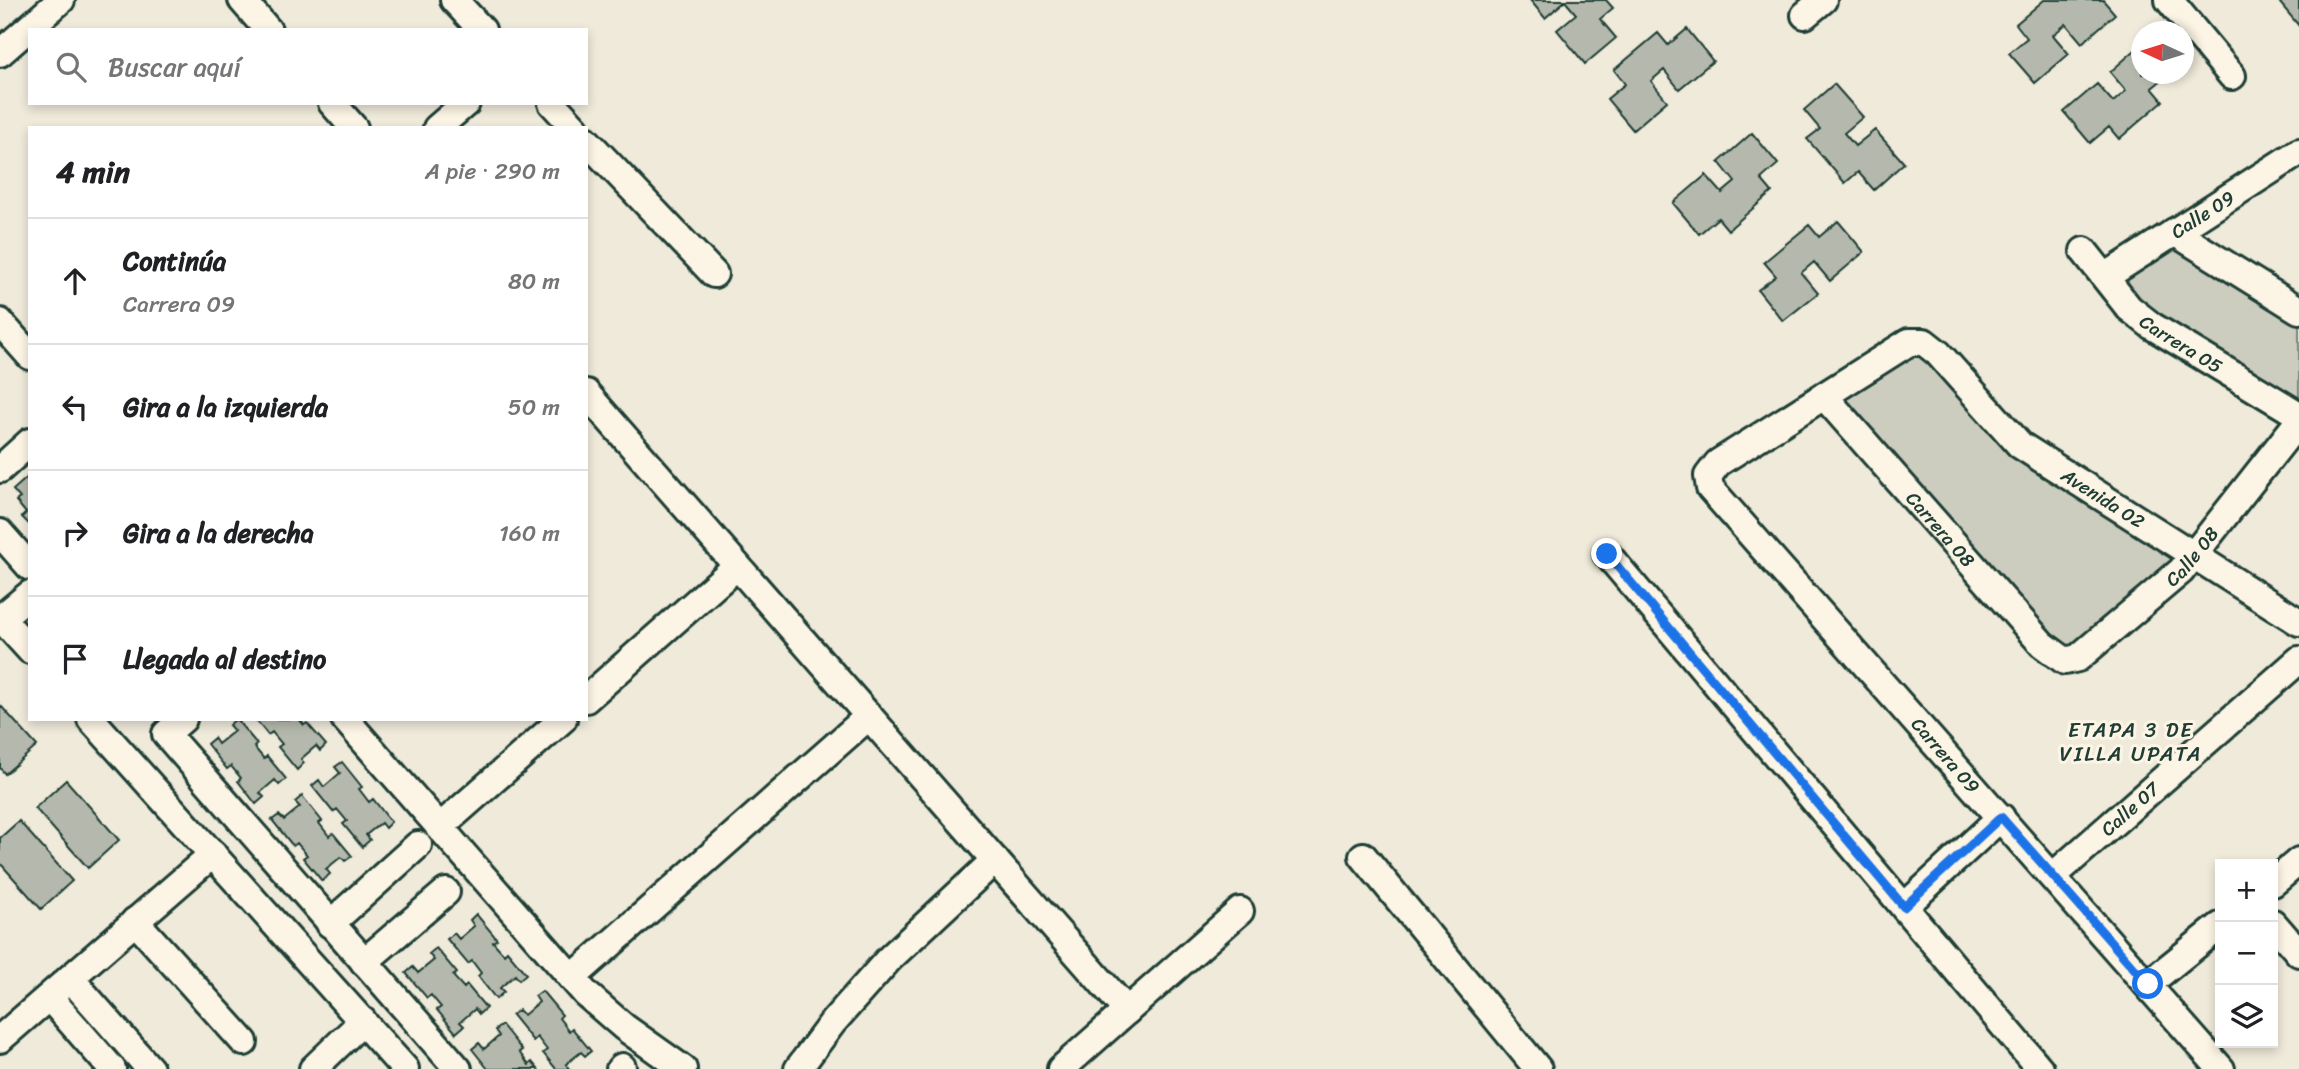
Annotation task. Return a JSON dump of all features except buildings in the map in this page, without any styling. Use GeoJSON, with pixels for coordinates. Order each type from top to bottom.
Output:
{"type":"FeatureCollection","features":[{"type":"Feature","properties":{"kind":"street"},"geometry":{"type":"LineString","coordinates":[[29,28],[61,0]]}},
{"type":"Feature","properties":{"kind":"street"},"geometry":{"type":"LineString","coordinates":[[242,0],[266,28]]}},
{"type":"Feature","properties":{"kind":"street"},"geometry":{"type":"LineString","coordinates":[[454,0],[480,28]]}},
{"type":"Feature","properties":{"kind":"street"},"geometry":{"type":"LineString","coordinates":[[2169,0],[2232,76]]}},
{"type":"Feature","properties":{"kind":"street"},"geometry":{"type":"LineString","coordinates":[[0,53],[28,29]]}},
{"type":"Feature","properties":{"kind":"street"},"geometry":{"type":"LineString","coordinates":[[334,105],[352,126]]}},
{"type":"Feature","properties":{"kind":"street"},"geometry":{"type":"LineString","coordinates":[[439,126],[464,105]]}},
{"type":"Feature","properties":{"kind":"street"},"geometry":{"type":"LineString","coordinates":[[554,105],[573,126]]}},
{"type":"Feature","properties":{"kind":"street"},"geometry":{"type":"LineString","coordinates":[[588,142],[714,274]]}},
{"type":"Feature","properties":{"kind":"street","name":"Calle 09"},"geometry":{"type":"LineString","coordinates":[[2105,277],[2299,152]]}},
{"type":"Feature","properties":{"kind":"street"},"geometry":{"type":"LineString","coordinates":[[2174,232],[2299,310]]}},
{"type":"Feature","properties":{"kind":"street","name":"Carrera 05"},"geometry":{"type":"LineString","coordinates":[[2084,251],[2129,308],[2151,326],[2299,415]]}},
{"type":"Feature","properties":{"kind":"street"},"geometry":{"type":"LineString","coordinates":[[0,322],[28,354]]}},
{"type":"Feature","properties":{"kind":"street","name":"Avenida 02"},"geometry":{"type":"LineString","coordinates":[[1824,396],[1909,342],[1916,341],[1930,346],[2020,445],[2299,622]]}},
{"type":"Feature","properties":{"kind":"street"},"geometry":{"type":"LineString","coordinates":[[588,395],[1127,1011]]}},
{"type":"Feature","properties":{"kind":"street","name":"Carrera 09"},"geometry":{"type":"LineString","coordinates":[[1824,396],[1711,470],[1707,476],[1710,488],[2221,1069]]}},
{"type":"Feature","properties":{"kind":"street","name":"Carrera 08"},"geometry":{"type":"LineString","coordinates":[[1824,396],[2059,659]]}},
{"type":"Feature","properties":{"kind":"street","name":"Calle 08"},"geometry":{"type":"LineString","coordinates":[[2059,659],[2071,662],[2078,659],[2159,591],[2195,556],[2299,421]]}},
{"type":"Feature","properties":{"kind":"street"},"geometry":{"type":"LineString","coordinates":[[0,469],[28,444]]}},
{"type":"Feature","properties":{"kind":"street"},"geometry":{"type":"LineString","coordinates":[[0,533],[28,565]]}},
{"type":"Feature","properties":{"kind":"street"},"geometry":{"type":"LineString","coordinates":[[1607,554],[2040,1069]]}},
{"type":"Feature","properties":{"kind":"street"},"geometry":{"type":"LineString","coordinates":[[588,697],[737,566]]}},
{"type":"Feature","properties":{"kind":"street"},"geometry":{"type":"LineString","coordinates":[[28,596],[1,618],[28,648]]}},
{"type":"Feature","properties":{"kind":"street","name":"Calle 07"},"geometry":{"type":"LineString","coordinates":[[2053,876],[2299,660]]}},
{"type":"Feature","properties":{"kind":"street"},"geometry":{"type":"LineString","coordinates":[[572,978],[869,716]]}},
{"type":"Feature","properties":{"kind":"street"},"geometry":{"type":"LineString","coordinates":[[95,721],[405,1069]]}},
{"type":"Feature","properties":{"kind":"street"},"geometry":{"type":"LineString","coordinates":[[181,721],[166,734],[458,1069]]}},
{"type":"Feature","properties":{"kind":"street"},"geometry":{"type":"LineString","coordinates":[[347,721],[572,978],[606,1013],[683,1069]]}},
{"type":"Feature","properties":{"kind":"street"},"geometry":{"type":"LineString","coordinates":[[439,828],[561,721]]}},
{"type":"Feature","properties":{"kind":"street"},"geometry":{"type":"LineString","coordinates":[[1904,907],[2001,817]]}},
{"type":"Feature","properties":{"kind":"street"},"geometry":{"type":"LineString","coordinates":[[308,961],[418,845]]}},
{"type":"Feature","properties":{"kind":"street"},"geometry":{"type":"LineString","coordinates":[[0,1039],[213,854]]}},
{"type":"Feature","properties":{"kind":"street"},"geometry":{"type":"LineString","coordinates":[[1363,856],[1538,1069]]}},
{"type":"Feature","properties":{"kind":"street"},"geometry":{"type":"LineString","coordinates":[[798,1069],[833,1022],[889,960],[995,860]]}},
{"type":"Feature","properties":{"kind":"street"},"geometry":{"type":"LineString","coordinates":[[2278,879],[2299,861]]}},
{"type":"Feature","properties":{"kind":"street"},"geometry":{"type":"LineString","coordinates":[[364,962],[446,892]]}},
{"type":"Feature","properties":{"kind":"street"},"geometry":{"type":"LineString","coordinates":[[1061,1069],[1240,911]]}},
{"type":"Feature","properties":{"kind":"street"},"geometry":{"type":"LineString","coordinates":[[135,921],[244,1042]]}},
{"type":"Feature","properties":{"kind":"street"},"geometry":{"type":"LineString","coordinates":[[2278,929],[2299,953]]}},
{"type":"Feature","properties":{"kind":"street"},"geometry":{"type":"LineString","coordinates":[[2148,984],[2215,930]]}},
{"type":"Feature","properties":{"kind":"street"},"geometry":{"type":"LineString","coordinates":[[70,978],[150,1069]]}},
{"type":"Feature","properties":{"kind":"street"},"geometry":{"type":"LineString","coordinates":[[49,997],[112,1069]]}},
{"type":"Feature","properties":{"kind":"street"},"geometry":{"type":"LineString","coordinates":[[313,1069],[363,1021]]}},
{"type":"Feature","properties":{"kind":"shaded area"},"geometry":{"type":"Polygon","coordinates":[[[2174,232],[2299,310],[2299,415],[2105,277],[2174,232]]]}},
{"type":"Feature","properties":{"kind":"shaded area"},"geometry":{"type":"Polygon","coordinates":[[[1909,342],[1985,409],[2195,556],[2071,662],[1824,396],[1909,342]]]}},
{"type":"Feature","properties":{"kind":"district","name":"ETAPA 3 DE VILLA UPATA"},"geometry":{"type":"Point","coordinates":[2131,742]}},
{"type":"Feature","properties":{"kind":"route"},"geometry":{"type":"LineString","coordinates":[[1607,554],[1904,907],[2001,817],[2148,984]]}}]}
